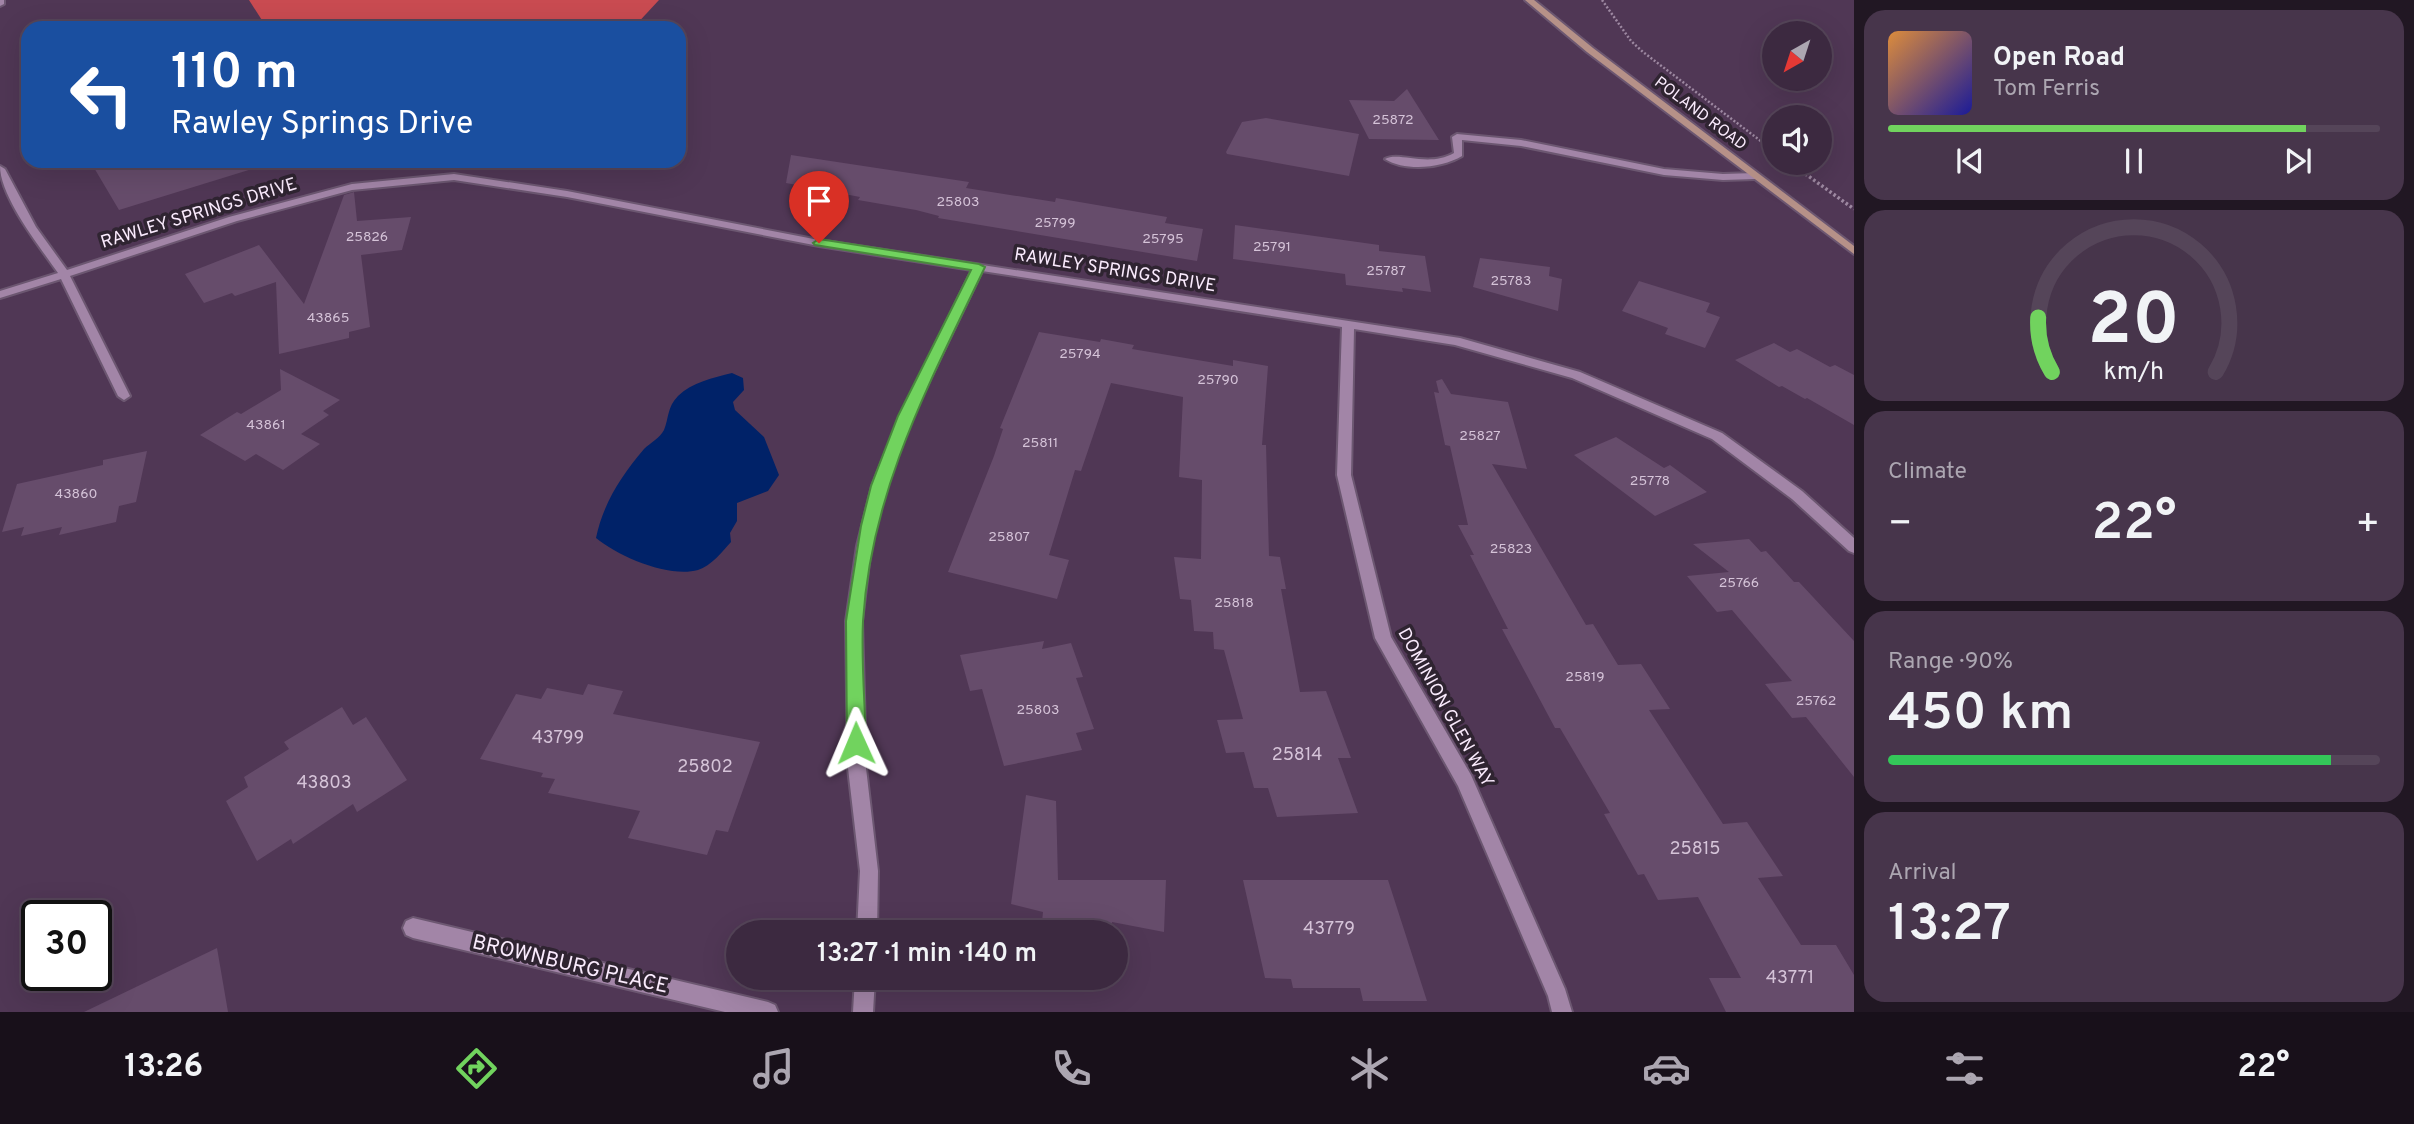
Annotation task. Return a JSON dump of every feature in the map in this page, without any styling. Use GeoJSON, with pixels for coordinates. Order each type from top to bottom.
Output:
{"type":"FeatureCollection","features":[{"type":"Feature","properties":{"kind":"street","name":"POLAND ROAD"},"geometry":{"type":"LineString","coordinates":[[1529,0],[1590,50],[1854,251]]}},
{"type":"Feature","properties":{"kind":"street"},"geometry":{"type":"LineString","coordinates":[[1390,159],[1421,164],[1447,163],[1459,154],[1457,137],[1521,143],[1642,170],[1685,176],[1716,179],[1755,176]]}},
{"type":"Feature","properties":{"kind":"street"},"geometry":{"type":"LineString","coordinates":[[0,169],[31,227],[64,274],[124,396]]}},
{"type":"Feature","properties":{"kind":"street","name":"RAWLEY SPRINGS DRIVE"},"geometry":{"type":"LineString","coordinates":[[0,295],[233,219],[352,187],[454,177],[566,194],[819,243],[1455,341],[1576,375],[1717,436],[1797,495],[1854,547]]}},
{"type":"Feature","properties":{"kind":"street"},"geometry":{"type":"LineString","coordinates":[[867,920],[869,871],[857,768],[855,621],[864,546],[879,486],[906,416],[979,267]]}},
{"type":"Feature","properties":{"kind":"street","name":"DOMINION GLEN WAY"},"geometry":{"type":"LineString","coordinates":[[1348,324],[1344,475],[1363,566],[1383,638],[1465,781],[1558,996],[1562,1012]]}},
{"type":"Feature","properties":{"kind":"street","name":"BROWNBURG PLACE"},"geometry":{"type":"LineString","coordinates":[[413,928],[768,1012]]}},
{"type":"Feature","properties":{"kind":"street"},"geometry":{"type":"LineString","coordinates":[[863,1012],[864,990]]}},
{"type":"Feature","properties":{"kind":"path"},"geometry":{"type":"LineString","coordinates":[[1602,0],[1631,41],[1643,52],[1762,142]]}},
{"type":"Feature","properties":{"kind":"path"},"geometry":{"type":"LineString","coordinates":[[1807,175],[1854,209]]}},
{"type":"Feature","properties":{"kind":"shaded area"},"geometry":{"type":"Polygon","coordinates":[[[249,0],[659,0],[640,21],[262,21],[249,0]]]}},
{"type":"Feature","properties":{"kind":"water"},"geometry":{"type":"Polygon","coordinates":[[[732,373],[743,378],[744,390],[733,402],[735,410],[764,437],[779,475],[768,491],[737,503],[737,521],[730,533],[731,542],[708,565],[686,572],[659,568],[631,559],[596,538],[614,491],[644,449],[662,433],[674,400],[696,384],[732,373]]]}},
{"type":"Feature","properties":{"kind":"building"},"geometry":{"type":"Polygon","coordinates":[[[1407,89],[1439,140],[1369,139],[1349,100],[1394,101],[1407,89]]]}},
{"type":"Feature","properties":{"kind":"building"},"geometry":{"type":"Polygon","coordinates":[[[1266,118],[1359,134],[1349,176],[1227,154],[1242,122],[1266,118]]]}},
{"type":"Feature","properties":{"kind":"building"},"geometry":{"type":"Polygon","coordinates":[[[791,155],[969,182],[966,188],[1055,202],[1056,198],[1167,217],[1165,223],[1203,229],[1197,261],[938,218],[939,216],[916,210],[858,200],[860,197],[786,183],[791,155]]]}},
{"type":"Feature","properties":{"kind":"building"},"geometry":{"type":"Polygon","coordinates":[[[94,168],[252,168],[252,169],[119,210],[94,168]]]}},
{"type":"Feature","properties":{"kind":"building"},"geometry":{"type":"Polygon","coordinates":[[[354,192],[357,221],[411,217],[402,250],[361,255],[370,327],[349,332],[349,338],[279,354],[276,282],[204,303],[185,274],[259,245],[304,304],[344,195],[354,192]]]}},
{"type":"Feature","properties":{"kind":"building"},"geometry":{"type":"Polygon","coordinates":[[[1235,225],[1379,245],[1379,251],[1425,256],[1431,292],[1402,288],[1403,292],[1346,285],[1345,274],[1233,259],[1235,225]]]}},
{"type":"Feature","properties":{"kind":"building"},"geometry":{"type":"Polygon","coordinates":[[[1480,258],[1550,267],[1549,276],[1562,279],[1558,311],[1473,287],[1480,258]]]}},
{"type":"Feature","properties":{"kind":"building"},"geometry":{"type":"Polygon","coordinates":[[[1639,281],[1710,303],[1706,312],[1720,317],[1705,348],[1665,334],[1668,328],[1622,311],[1639,281]]]}},
{"type":"Feature","properties":{"kind":"building"},"geometry":{"type":"Polygon","coordinates":[[[1039,332],[1100,342],[1101,339],[1134,345],[1132,349],[1233,366],[1233,360],[1268,366],[1262,445],[1266,445],[1269,556],[1280,557],[1286,589],[1281,589],[1300,692],[1326,691],[1351,758],[1338,758],[1358,813],[1277,817],[1268,788],[1254,788],[1244,752],[1226,753],[1217,720],[1243,719],[1224,650],[1214,649],[1213,632],[1194,631],[1191,600],[1180,599],[1174,557],[1201,559],[1202,480],[1179,477],[1183,397],[1111,383],[1081,471],[1075,470],[1049,555],[1069,560],[1057,599],[948,572],[994,456],[1003,429],[1000,428],[1039,332]]]}},
{"type":"Feature","properties":{"kind":"building"},"geometry":{"type":"Polygon","coordinates":[[[1774,343],[1790,352],[1797,349],[1830,367],[1835,365],[1854,375],[1854,425],[1807,398],[1779,387],[1735,360],[1774,343]]]}},
{"type":"Feature","properties":{"kind":"building"},"geometry":{"type":"Polygon","coordinates":[[[280,369],[340,400],[323,411],[329,415],[301,434],[320,444],[283,470],[256,454],[245,461],[200,435],[237,412],[241,414],[281,390],[280,369]]]}},
{"type":"Feature","properties":{"kind":"building"},"geometry":{"type":"Polygon","coordinates":[[[1442,379],[1451,394],[1508,402],[1527,469],[1492,464],[1586,625],[1593,624],[1618,665],[1641,664],[1670,709],[1649,710],[1723,824],[1747,822],[1783,876],[1758,878],[1801,945],[1836,945],[1854,975],[1854,1012],[1726,1012],[1709,978],[1741,978],[1698,897],[1658,900],[1644,874],[1638,875],[1604,814],[1610,813],[1560,728],[1555,728],[1502,629],[1508,629],[1470,555],[1474,555],[1458,525],[1468,525],[1450,446],[1445,445],[1434,392],[1439,393],[1436,381],[1442,379]]]}},
{"type":"Feature","properties":{"kind":"building"},"geometry":{"type":"Polygon","coordinates":[[[1616,437],[1664,468],[1670,465],[1707,492],[1655,516],[1574,455],[1616,437]]]}},
{"type":"Feature","properties":{"kind":"building"},"geometry":{"type":"Polygon","coordinates":[[[147,451],[136,502],[119,506],[116,522],[59,535],[62,527],[21,536],[24,527],[2,532],[17,484],[103,465],[103,460],[147,451]]]}},
{"type":"Feature","properties":{"kind":"building"},"geometry":{"type":"Polygon","coordinates":[[[1749,539],[1761,552],[1766,551],[1794,582],[1799,582],[1854,641],[1854,777],[1806,717],[1792,718],[1765,684],[1792,681],[1732,610],[1717,612],[1687,576],[1729,572],[1693,544],[1749,539]]]}},
{"type":"Feature","properties":{"kind":"building"},"geometry":{"type":"Polygon","coordinates":[[[1044,641],[1042,649],[1071,643],[1083,677],[1076,678],[1094,729],[1076,733],[1082,750],[1004,766],[982,689],[970,691],[960,655],[1044,641]]]}},
{"type":"Feature","properties":{"kind":"building"},"geometry":{"type":"Polygon","coordinates":[[[588,684],[623,691],[613,714],[760,742],[728,832],[716,830],[707,855],[628,838],[640,811],[548,793],[555,779],[541,777],[543,773],[480,759],[516,694],[541,699],[547,688],[583,695],[588,684]]]}},
{"type":"Feature","properties":{"kind":"building"},"geometry":{"type":"Polygon","coordinates":[[[342,707],[353,725],[366,717],[407,780],[357,812],[353,804],[293,844],[291,839],[257,861],[226,801],[248,787],[244,777],[289,749],[284,742],[342,707]]]}},
{"type":"Feature","properties":{"kind":"building"},"geometry":{"type":"Polygon","coordinates":[[[1026,795],[1056,801],[1058,880],[1166,880],[1164,932],[1128,925],[1128,920],[1042,920],[1043,912],[1011,904],[1026,795]]]}},
{"type":"Feature","properties":{"kind":"building"},"geometry":{"type":"Polygon","coordinates":[[[1243,880],[1388,880],[1427,1001],[1363,1001],[1360,988],[1293,988],[1291,979],[1265,978],[1243,880]]]}},
{"type":"Feature","properties":{"kind":"building"},"geometry":{"type":"Polygon","coordinates":[[[217,948],[228,1012],[84,1012],[217,948]]]}},
{"type":"Feature","properties":{"kind":"route"},"geometry":{"type":"LineString","coordinates":[[819,243],[979,267],[906,416],[879,486],[864,546],[855,621],[856,743]]}}]}
